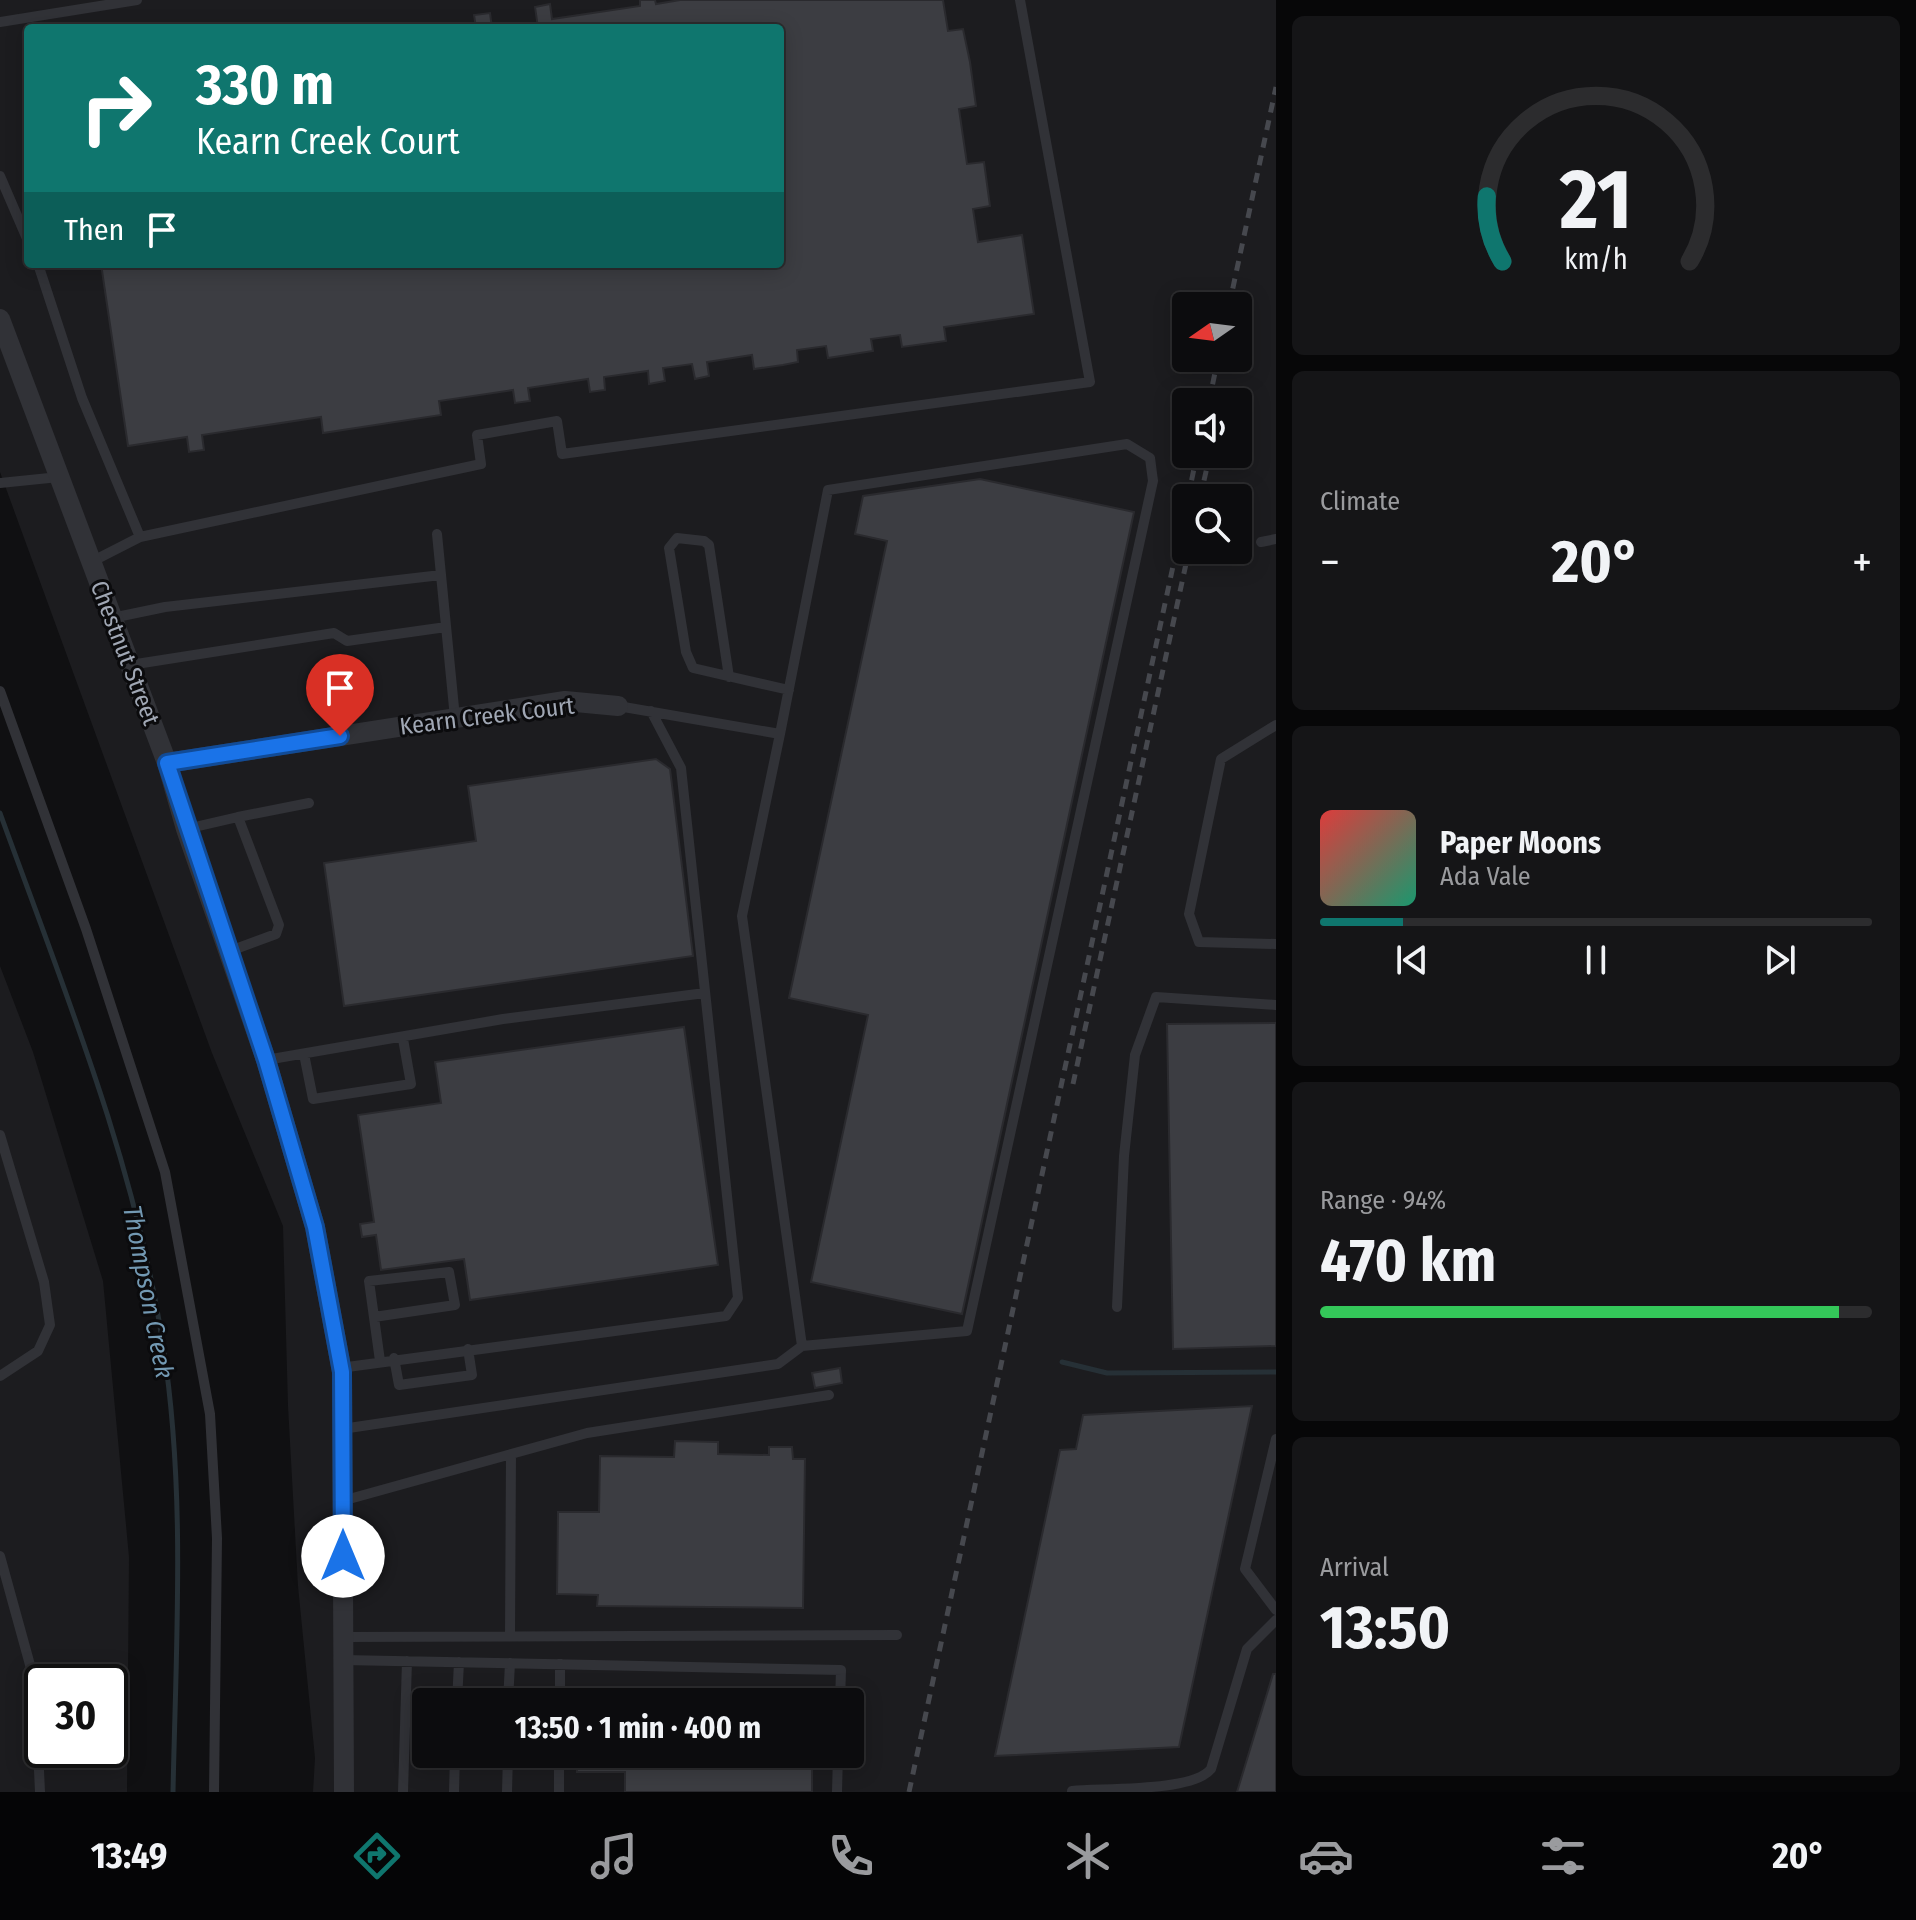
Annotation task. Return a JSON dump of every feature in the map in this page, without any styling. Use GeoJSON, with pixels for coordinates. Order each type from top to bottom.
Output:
{"type":"FeatureCollection","features":[{"type":"Feature","properties":{"kind":"street","name":"Chestnut Street"},"geometry":{"type":"LineString","coordinates":[[0,319],[167,763],[186,829],[266,1060],[315,1227],[340,1368],[344,1792]]}},
{"type":"Feature","properties":{"kind":"street","name":"Kearn Creek Court"},"geometry":{"type":"LineString","coordinates":[[167,763],[565,701],[618,706]]}},
{"type":"Feature","properties":{"kind":"lane"},"geometry":{"type":"LineString","coordinates":[[0,22],[137,0]]}},
{"type":"Feature","properties":{"kind":"lane"},"geometry":{"type":"LineString","coordinates":[[91,562],[140,537],[481,464],[477,435],[557,421],[562,454],[1090,382],[1020,0]]}},
{"type":"Feature","properties":{"kind":"lane"},"geometry":{"type":"LineString","coordinates":[[0,176],[24,232]]}},
{"type":"Feature","properties":{"kind":"lane"},"geometry":{"type":"LineString","coordinates":[[39,268],[82,398],[140,537]]}},
{"type":"Feature","properties":{"kind":"lane"},"geometry":{"type":"LineString","coordinates":[[342,1429],[778,1364],[802,1346],[967,1331],[1153,481],[1150,458],[1127,444],[828,490],[742,916],[802,1346]]}},
{"type":"Feature","properties":{"kind":"lane"},"geometry":{"type":"LineString","coordinates":[[0,483],[59,477]]}},
{"type":"Feature","properties":{"kind":"lane"},"geometry":{"type":"LineString","coordinates":[[437,534],[455,718]]}},
{"type":"Feature","properties":{"kind":"lane"},"geometry":{"type":"LineString","coordinates":[[729,677],[709,545],[704,541],[677,538],[669,548],[686,652],[693,668],[729,677],[789,690]]}},
{"type":"Feature","properties":{"kind":"lane"},"geometry":{"type":"LineString","coordinates":[[1261,542],[1276,539]]}},
{"type":"Feature","properties":{"kind":"lane"},"geometry":{"type":"LineString","coordinates":[[112,618],[165,607],[441,575]]}},
{"type":"Feature","properties":{"kind":"lane"},"geometry":{"type":"LineString","coordinates":[[130,665],[334,633],[347,641],[446,627]]}},
{"type":"Feature","properties":{"kind":"lane"},"geometry":{"type":"LineString","coordinates":[[0,691],[86,929],[165,1172],[210,1414],[217,1538],[214,1792]]}},
{"type":"Feature","properties":{"kind":"lane"},"geometry":{"type":"LineString","coordinates":[[618,706],[780,734]]}},
{"type":"Feature","properties":{"kind":"lane"},"geometry":{"type":"LineString","coordinates":[[340,1368],[394,1358],[726,1316],[738,1298],[681,768],[651,711]]}},
{"type":"Feature","properties":{"kind":"lane"},"geometry":{"type":"LineString","coordinates":[[1276,725],[1221,759],[1189,914],[1199,942],[1276,944]]}},
{"type":"Feature","properties":{"kind":"lane"},"geometry":{"type":"LineString","coordinates":[[186,829],[309,803]]}},
{"type":"Feature","properties":{"kind":"lane"},"geometry":{"type":"LineString","coordinates":[[230,951],[268,939],[276,934],[279,925],[238,817]]}},
{"type":"Feature","properties":{"kind":"lane"},"geometry":{"type":"LineString","coordinates":[[266,1060],[403,1039],[503,1019],[705,993]]}},
{"type":"Feature","properties":{"kind":"lane"},"geometry":{"type":"LineString","coordinates":[[1117,1307],[1124,1156],[1135,1055],[1156,997],[1276,1005]]}},
{"type":"Feature","properties":{"kind":"lane"},"geometry":{"type":"LineString","coordinates":[[304,1054],[313,1099],[411,1084],[403,1039]]}},
{"type":"Feature","properties":{"kind":"lane"},"geometry":{"type":"LineString","coordinates":[[0,1135],[44,1282],[50,1325],[38,1351],[0,1376]]}},
{"type":"Feature","properties":{"kind":"lane"},"geometry":{"type":"LineString","coordinates":[[374,1317],[455,1305],[449,1272],[369,1281],[380,1361]]}},
{"type":"Feature","properties":{"kind":"lane"},"geometry":{"type":"LineString","coordinates":[[394,1358],[399,1385],[472,1375],[468,1349]]}},
{"type":"Feature","properties":{"kind":"lane"},"geometry":{"type":"LineString","coordinates":[[342,1501],[587,1433],[829,1395]]}},
{"type":"Feature","properties":{"kind":"lane"},"geometry":{"type":"LineString","coordinates":[[1276,1439],[1245,1569],[1276,1610]]}},
{"type":"Feature","properties":{"kind":"lane"},"geometry":{"type":"LineString","coordinates":[[510,1636],[511,1454]]}},
{"type":"Feature","properties":{"kind":"lane"},"geometry":{"type":"LineString","coordinates":[[0,1556],[35,1683],[40,1792]]}},
{"type":"Feature","properties":{"kind":"lane"},"geometry":{"type":"LineString","coordinates":[[1072,1791],[1185,1783],[1204,1778],[1211,1769],[1247,1649],[1276,1620]]}},
{"type":"Feature","properties":{"kind":"lane"},"geometry":{"type":"LineString","coordinates":[[343,1637],[897,1635]]}},
{"type":"Feature","properties":{"kind":"lane"},"geometry":{"type":"LineString","coordinates":[[343,1660],[841,1670],[840,1688]]}},
{"type":"Feature","properties":{"kind":"lane"},"geometry":{"type":"LineString","coordinates":[[403,1792],[407,1661]]}},
{"type":"Feature","properties":{"kind":"lane"},"geometry":{"type":"LineString","coordinates":[[458,1688],[459,1662]]}},
{"type":"Feature","properties":{"kind":"lane"},"geometry":{"type":"LineString","coordinates":[[509,1688],[510,1663]]}},
{"type":"Feature","properties":{"kind":"lane"},"geometry":{"type":"LineString","coordinates":[[560,1664],[560,1688]]}},
{"type":"Feature","properties":{"kind":"lane"},"geometry":{"type":"LineString","coordinates":[[454,1792],[455,1768]]}},
{"type":"Feature","properties":{"kind":"lane"},"geometry":{"type":"LineString","coordinates":[[507,1792],[508,1768]]}},
{"type":"Feature","properties":{"kind":"lane"},"geometry":{"type":"LineString","coordinates":[[559,1768],[559,1792]]}},
{"type":"Feature","properties":{"kind":"lane"},"geometry":{"type":"LineString","coordinates":[[837,1792],[838,1768]]}},
{"type":"Feature","properties":{"kind":"shaded area"},"geometry":{"type":"Polygon","coordinates":[[[0,0],[1276,0],[1276,1792],[313,1792],[315,1758],[298,1586],[288,1406],[283,1226],[212,1053],[0,472],[0,0]]]}},
{"type":"Feature","properties":{"kind":"shaded area"},"geometry":{"type":"Polygon","coordinates":[[[0,966],[33,1052],[103,1281],[129,1557],[128,1674],[128,1664],[24,1664],[24,1768],[127,1768],[127,1792],[0,1792],[0,966]]]}},
{"type":"Feature","properties":{"kind":"building"},"geometry":{"type":"Polygon","coordinates":[[[640,0],[655,0],[656,4],[680,0],[943,0],[948,31],[963,29],[970,62],[976,106],[959,109],[967,164],[984,162],[990,206],[973,209],[978,242],[1022,235],[1034,314],[944,327],[946,341],[902,347],[900,335],[871,339],[873,351],[828,358],[826,346],[797,350],[798,362],[783,365],[754,369],[752,355],[707,362],[709,376],[695,379],[692,364],[663,368],[665,381],[649,384],[648,371],[604,377],[605,390],[590,392],[588,379],[528,388],[530,401],[515,403],[513,390],[439,401],[441,415],[323,433],[321,417],[202,435],[204,450],[189,452],[187,437],[128,446],[102,268],[784,268],[784,24],[537,24],[535,7],[550,4],[552,19],[640,6],[640,0]]]}},
{"type":"Feature","properties":{"kind":"building"},"geometry":{"type":"Polygon","coordinates":[[[490,13],[491,24],[475,24],[474,15],[490,13]]]}},
{"type":"Feature","properties":{"kind":"building"},"geometry":{"type":"Polygon","coordinates":[[[980,479],[1134,512],[962,1314],[811,1282],[868,1015],[789,998],[887,541],[855,534],[863,496],[980,479]]]}},
{"type":"Feature","properties":{"kind":"building"},"geometry":{"type":"Polygon","coordinates":[[[656,759],[670,769],[693,956],[344,1006],[324,863],[476,841],[468,786],[656,759]]]}},
{"type":"Feature","properties":{"kind":"building"},"geometry":{"type":"Polygon","coordinates":[[[1276,1023],[1276,1346],[1173,1349],[1167,1024],[1276,1023]]]}},
{"type":"Feature","properties":{"kind":"building"},"geometry":{"type":"Polygon","coordinates":[[[684,1027],[718,1265],[470,1300],[464,1259],[381,1270],[376,1235],[362,1237],[360,1224],[374,1222],[358,1115],[441,1103],[435,1062],[684,1027]]]}},
{"type":"Feature","properties":{"kind":"building"},"geometry":{"type":"Polygon","coordinates":[[[840,1368],[842,1383],[815,1388],[812,1373],[840,1368]]]}},
{"type":"Feature","properties":{"kind":"building"},"geometry":{"type":"Polygon","coordinates":[[[1252,1406],[1179,1747],[995,1756],[1060,1450],[1076,1449],[1083,1415],[1252,1406]]]}},
{"type":"Feature","properties":{"kind":"building"},"geometry":{"type":"Polygon","coordinates":[[[675,1441],[718,1442],[718,1454],[769,1455],[769,1447],[792,1447],[793,1459],[805,1459],[803,1608],[597,1606],[598,1595],[557,1594],[558,1512],[599,1512],[600,1456],[674,1457],[675,1441]]]}},
{"type":"Feature","properties":{"kind":"building"},"geometry":{"type":"Polygon","coordinates":[[[1273,1674],[1276,1674],[1276,1792],[1237,1792],[1273,1674]]]}},
{"type":"Feature","properties":{"kind":"building"},"geometry":{"type":"Polygon","coordinates":[[[577,1768],[812,1768],[812,1792],[625,1792],[625,1772],[577,1772],[577,1768]]]}},
{"type":"Feature","properties":{"kind":"waterway","name":"Thompson Creek"},"geometry":{"type":"LineString","coordinates":[[0,813],[95,1076],[135,1209],[151,1277],[163,1345],[175,1456],[178,1568],[173,1792]]}},
{"type":"Feature","properties":{"kind":"waterway"},"geometry":{"type":"LineString","coordinates":[[1062,1362],[1107,1373],[1276,1372]]}},
{"type":"Feature","properties":{"kind":"railway"},"geometry":{"type":"LineString","coordinates":[[1232,292],[1276,87]]}},
{"type":"Feature","properties":{"kind":"railway"},"geometry":{"type":"LineString","coordinates":[[1212,388],[1215,372]]}},
{"type":"Feature","properties":{"kind":"railway"},"geometry":{"type":"LineString","coordinates":[[1191,484],[1194,468]]}},
{"type":"Feature","properties":{"kind":"railway"},"geometry":{"type":"LineString","coordinates":[[1203,484],[1207,468]]}},
{"type":"Feature","properties":{"kind":"railway"},"geometry":{"type":"LineString","coordinates":[[909,1792],[1174,564]]}},
{"type":"Feature","properties":{"kind":"railway"},"geometry":{"type":"LineString","coordinates":[[1073,1084],[1186,564]]}},
{"type":"Feature","properties":{"kind":"route"},"geometry":{"type":"LineString","coordinates":[[340,736],[167,763],[186,829],[266,1060],[315,1227],[342,1372],[343,1556]]}}]}
